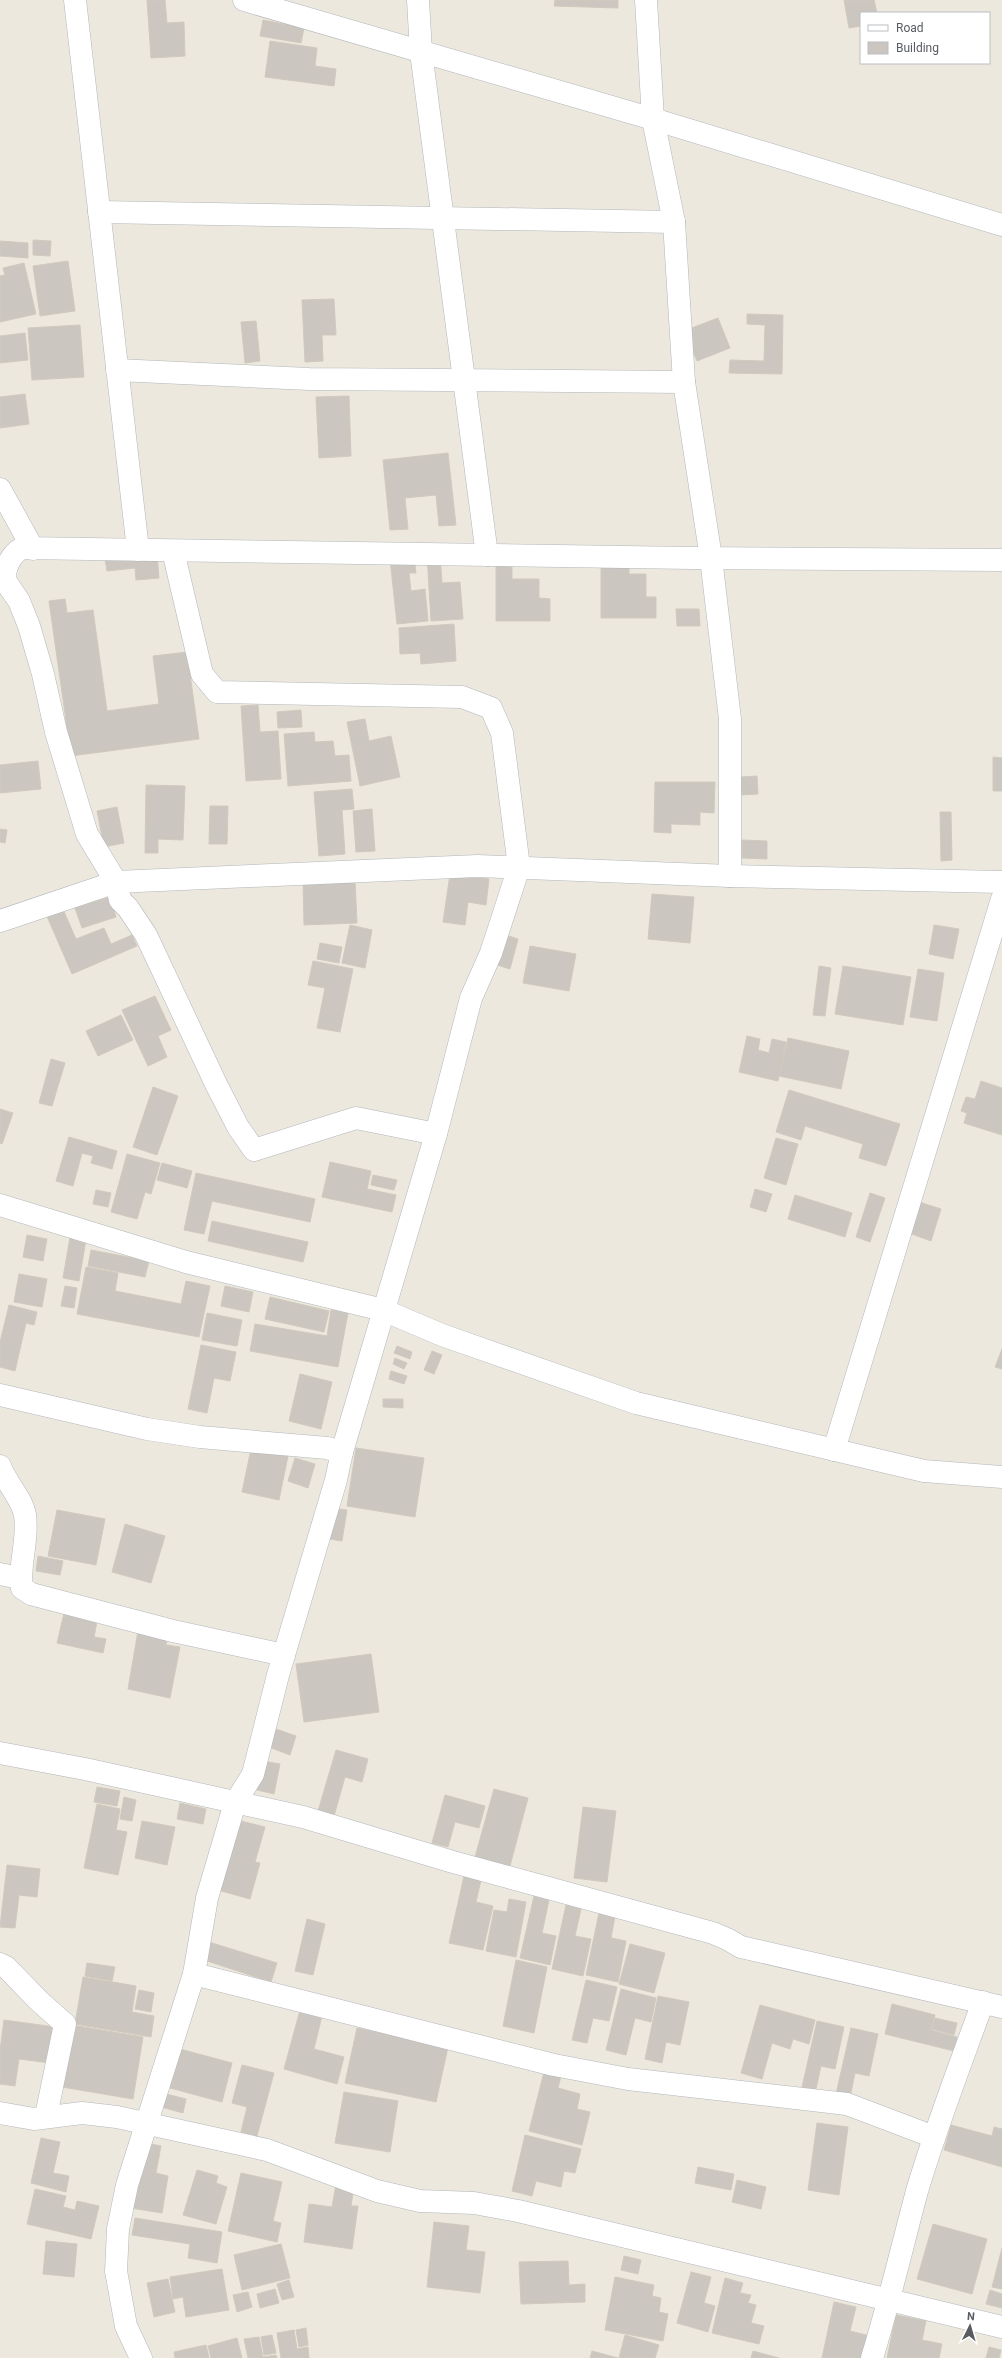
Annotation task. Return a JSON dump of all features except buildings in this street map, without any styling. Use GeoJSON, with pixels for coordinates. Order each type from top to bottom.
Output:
{"type":"FeatureCollection","features":[{"type":"Feature","properties":{"kind":"street"},"geometry":{"type":"LineString","coordinates":[[75,0],[138,550]]}},
{"type":"Feature","properties":{"kind":"street"},"geometry":{"type":"LineString","coordinates":[[244,0],[653,120],[1002,225]]}},
{"type":"Feature","properties":{"kind":"street"},"geometry":{"type":"LineString","coordinates":[[418,0],[421,52],[487,555]]}},
{"type":"Feature","properties":{"kind":"street"},"geometry":{"type":"LineString","coordinates":[[646,0],[653,120],[674,222],[684,382],[711,558],[730,718],[730,876]]}},
{"type":"Feature","properties":{"kind":"street"},"geometry":{"type":"LineString","coordinates":[[99,212],[674,222]]}},
{"type":"Feature","properties":{"kind":"street"},"geometry":{"type":"LineString","coordinates":[[118,370],[309,379],[684,382]]}},
{"type":"Feature","properties":{"kind":"street"},"geometry":{"type":"LineString","coordinates":[[0,489],[33,549]]}},
{"type":"Feature","properties":{"kind":"street"},"geometry":{"type":"LineString","coordinates":[[436,1134],[356,1118],[254,1150],[238,1127],[216,1084],[146,935],[128,908],[120,900],[116,882],[87,834],[56,732],[43,674],[29,626],[19,601],[2,580],[6,568],[16,552],[22,548],[711,558],[1002,560]]}},
{"type":"Feature","properties":{"kind":"street"},"geometry":{"type":"LineString","coordinates":[[141,2358],[126,2326],[116,2271],[120,2222],[127,2185],[194,1974],[207,1898],[235,1803],[253,1774],[284,1655],[336,1480],[342,1452],[436,1134],[471,998],[491,953],[519,867],[502,733],[491,708],[462,696],[217,692],[202,674],[173,551]]}},
{"type":"Feature","properties":{"kind":"street"},"geometry":{"type":"LineString","coordinates":[[0,921],[116,882],[477,866],[730,876],[1002,882]]}},
{"type":"Feature","properties":{"kind":"street"},"geometry":{"type":"LineString","coordinates":[[834,1450],[1002,899]]}},
{"type":"Feature","properties":{"kind":"street"},"geometry":{"type":"LineString","coordinates":[[0,1205],[186,1262],[383,1310],[442,1335],[636,1403],[924,1471],[1002,1477]]}},
{"type":"Feature","properties":{"kind":"street"},"geometry":{"type":"LineString","coordinates":[[0,1395],[147,1430],[200,1437],[327,1448],[342,1452]]}},
{"type":"Feature","properties":{"kind":"street"},"geometry":{"type":"LineString","coordinates":[[0,1466],[25,1514],[26,1534],[10,1576],[22,1588],[31,1594],[173,1631],[284,1655]]}},
{"type":"Feature","properties":{"kind":"street"},"geometry":{"type":"LineString","coordinates":[[0,1753],[85,1769],[303,1817],[453,1862],[713,1933],[728,1939],[741,1947],[992,2004],[934,2137],[917,2192],[890,2299],[872,2358]]}},
{"type":"Feature","properties":{"kind":"street"},"geometry":{"type":"LineString","coordinates":[[0,1964],[6,1967],[39,2001],[65,2024],[46,2116]]}},
{"type":"Feature","properties":{"kind":"street"},"geometry":{"type":"LineString","coordinates":[[194,1974],[554,2065],[628,2079],[847,2104],[934,2137]]}},
{"type":"Feature","properties":{"kind":"street"},"geometry":{"type":"LineString","coordinates":[[0,2112],[34,2119],[46,2116],[82,2113],[116,2117],[147,2123],[267,2150],[377,2191],[420,2201],[474,2203],[518,2211],[1002,2327]]}}]}
